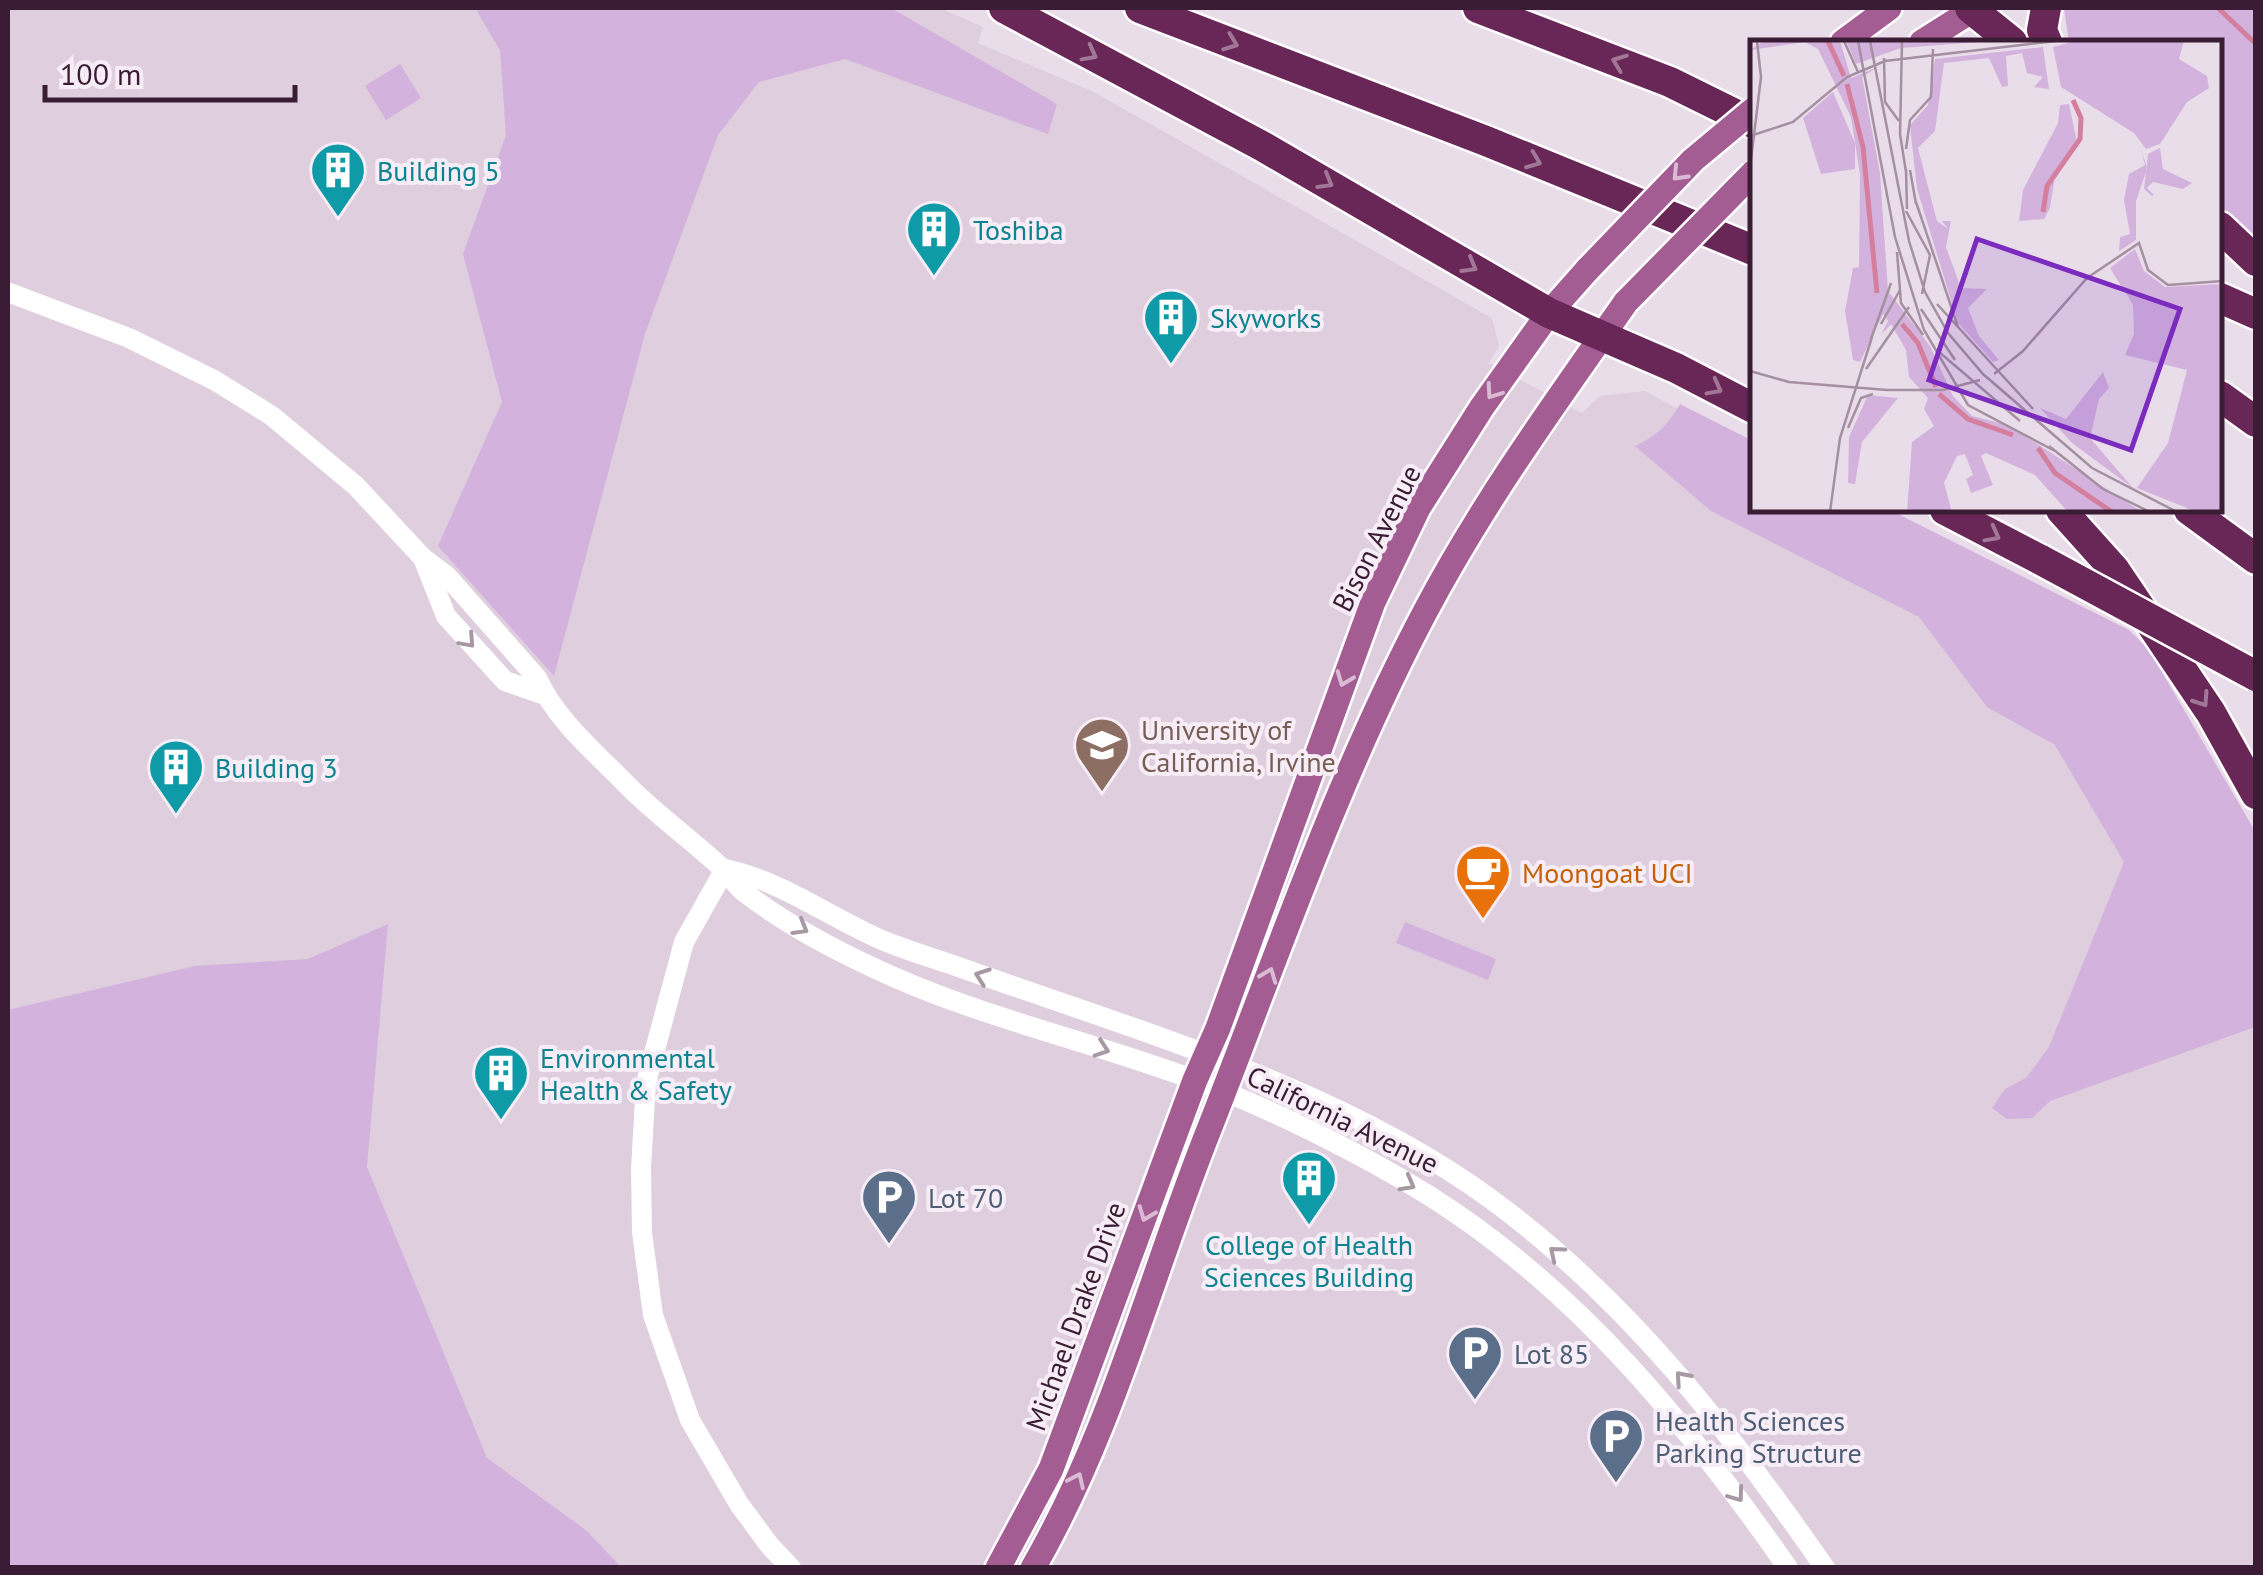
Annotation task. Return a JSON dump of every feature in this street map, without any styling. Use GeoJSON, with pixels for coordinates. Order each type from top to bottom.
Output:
{"type":"FeatureCollection","features":[{"type":"Feature","properties":{"kind":"highway"},"geometry":{"type":"LineString","coordinates":[[1004,8],[1262,146],[1549,312],[1676,368],[1750,406]]}},
{"type":"Feature","properties":{"kind":"highway"},"geometry":{"type":"LineString","coordinates":[[1140,8],[1486,141],[1750,250]]}},
{"type":"Feature","properties":{"kind":"highway"},"geometry":{"type":"LineString","coordinates":[[1478,8],[1750,116]]}},
{"type":"Feature","properties":{"kind":"highway"},"geometry":{"type":"LineString","coordinates":[[1973,8],[2010,40]]}},
{"type":"Feature","properties":{"kind":"highway"},"geometry":{"type":"LineString","coordinates":[[2046,8],[2042,30],[2046,40]]}},
{"type":"Feature","properties":{"kind":"highway"},"geometry":{"type":"LineString","coordinates":[[2223,230],[2253,258]]}},
{"type":"Feature","properties":{"kind":"highway"},"geometry":{"type":"LineString","coordinates":[[2223,299],[2256,314]]}},
{"type":"Feature","properties":{"kind":"highway"},"geometry":{"type":"LineString","coordinates":[[2223,398],[2256,422]]}},
{"type":"Feature","properties":{"kind":"highway"},"geometry":{"type":"LineString","coordinates":[[1949,512],[2256,676]]}},
{"type":"Feature","properties":{"kind":"highway"},"geometry":{"type":"LineString","coordinates":[[2063,512],[2114,569],[2212,714],[2256,794]]}},
{"type":"Feature","properties":{"kind":"highway"},"geometry":{"type":"LineString","coordinates":[[2193,512],[2256,558]]}},
{"type":"Feature","properties":{"kind":"main road"},"geometry":{"type":"LineString","coordinates":[[1846,40],[1890,8]]}},
{"type":"Feature","properties":{"kind":"main road"},"geometry":{"type":"LineString","coordinates":[[1925,40],[1973,8]]}},
{"type":"Feature","properties":{"kind":"main road","name":"Bison Avenue"},"geometry":{"type":"LineString","coordinates":[[1195,1080],[1373,602],[1418,508],[1549,312],[1693,160],[1750,119]]}},
{"type":"Feature","properties":{"kind":"main road"},"geometry":{"type":"LineString","coordinates":[[1033,1568],[1098,1435],[1223,1092],[1348,775],[1425,612],[1473,526],[1626,302],[1750,175]]}},
{"type":"Feature","properties":{"kind":"main road","name":"Michael Drake Drive"},"geometry":{"type":"LineString","coordinates":[[998,1568],[1051,1468],[1195,1080]]}},
{"type":"Feature","properties":{"kind":"street","name":"California Avenue"},"geometry":{"type":"LineString","coordinates":[[10,293],[128,338],[214,380],[272,416],[356,486],[423,558],[447,576],[538,678],[545,696],[580,738],[644,803],[724,870],[742,890],[800,928],[894,977],[1223,1092],[1346,1150],[1428,1196],[1498,1244],[1550,1286],[1668,1406],[1788,1568]]}},
{"type":"Feature","properties":{"kind":"street","name":"California Avenue"},"geometry":{"type":"LineString","coordinates":[[724,870],[756,876],[882,940],[1234,1066],[1355,1120],[1427,1158],[1491,1199],[1629,1318],[1700,1400],[1825,1568]]}},
{"type":"Feature","properties":{"kind":"street"},"geometry":{"type":"LineString","coordinates":[[724,870],[684,942],[646,1083],[640,1168],[642,1232],[653,1315],[690,1420],[739,1504],[791,1568]]}},
{"type":"Feature","properties":{"kind":"shaded area","name":"University of California, Irvine"},"geometry":{"type":"Polygon","coordinates":[[[8,8],[940,8],[983,27],[978,43],[1094,92],[1492,318],[1499,346],[1489,363],[1582,413],[1600,396],[1645,391],[1750,447],[1750,512],[1868,512],[2255,884],[2255,1567],[8,1568],[8,8]]]}},
{"type":"Feature","properties":{"kind":"shaded area"},"geometry":{"type":"Polygon","coordinates":[[[475,8],[891,8],[1057,104],[1048,134],[845,59],[759,82],[718,135],[645,334],[554,676],[438,546],[502,402],[463,254],[506,135],[500,50],[475,8]]]}},
{"type":"Feature","properties":{"kind":"shaded area"},"geometry":{"type":"Polygon","coordinates":[[[2064,8],[2255,8],[2255,246],[2223,209],[2223,40],[2069,40],[2064,8]]]}},
{"type":"Feature","properties":{"kind":"shaded area"},"geometry":{"type":"Polygon","coordinates":[[[400,64],[421,98],[386,120],[365,86],[400,64]]]}},
{"type":"Feature","properties":{"kind":"shaded area"},"geometry":{"type":"Polygon","coordinates":[[[1680,404],[1750,439],[1750,512],[1894,512],[2129,630],[2149,650],[2255,831],[2255,1027],[2050,1101],[2032,1118],[2007,1119],[1992,1108],[2005,1089],[2026,1078],[2049,1047],[2124,862],[2055,745],[1987,707],[1919,617],[1711,511],[1635,446],[1671,418],[1680,404]]]}},
{"type":"Feature","properties":{"kind":"shaded area"},"geometry":{"type":"Polygon","coordinates":[[[1405,922],[1496,959],[1488,980],[1396,943],[1405,922]]]}},
{"type":"Feature","properties":{"kind":"shaded area"},"geometry":{"type":"Polygon","coordinates":[[[388,924],[367,1167],[487,1458],[587,1531],[621,1567],[8,1567],[8,1010],[195,966],[308,959],[388,924]]]}},
{"type":"Feature","properties":{"kind":"waterway"},"geometry":{"type":"LineString","coordinates":[[2218,8],[2256,44]]}},
{"type":"Feature","properties":{"kind":"place","name":"Building 5"},"geometry":{"type":"Point","coordinates":[338,219]}},
{"type":"Feature","properties":{"kind":"place","name":"Toshiba"},"geometry":{"type":"Point","coordinates":[934,278]}},
{"type":"Feature","properties":{"kind":"place","name":"Skyworks"},"geometry":{"type":"Point","coordinates":[1171,366]}},
{"type":"Feature","properties":{"kind":"place","name":"University of California, Irvine"},"geometry":{"type":"Point","coordinates":[1102,794]}},
{"type":"Feature","properties":{"kind":"place","name":"Building 3"},"geometry":{"type":"Point","coordinates":[176,816]}},
{"type":"Feature","properties":{"kind":"place","name":"Moongoat UCI"},"geometry":{"type":"Point","coordinates":[1483,921]}},
{"type":"Feature","properties":{"kind":"place","name":"Environmental Health & Safety"},"geometry":{"type":"Point","coordinates":[501,1122]}},
{"type":"Feature","properties":{"kind":"place","name":"College of Health Sciences Building"},"geometry":{"type":"Point","coordinates":[1309,1227]}},
{"type":"Feature","properties":{"kind":"place","name":"Lot 70"},"geometry":{"type":"Point","coordinates":[889,1246]}},
{"type":"Feature","properties":{"kind":"place","name":"Lot 85"},"geometry":{"type":"Point","coordinates":[1475,1402]}},
{"type":"Feature","properties":{"kind":"place","name":"Health Sciences Parking Structure"},"geometry":{"type":"Point","coordinates":[1616,1485]}}]}
